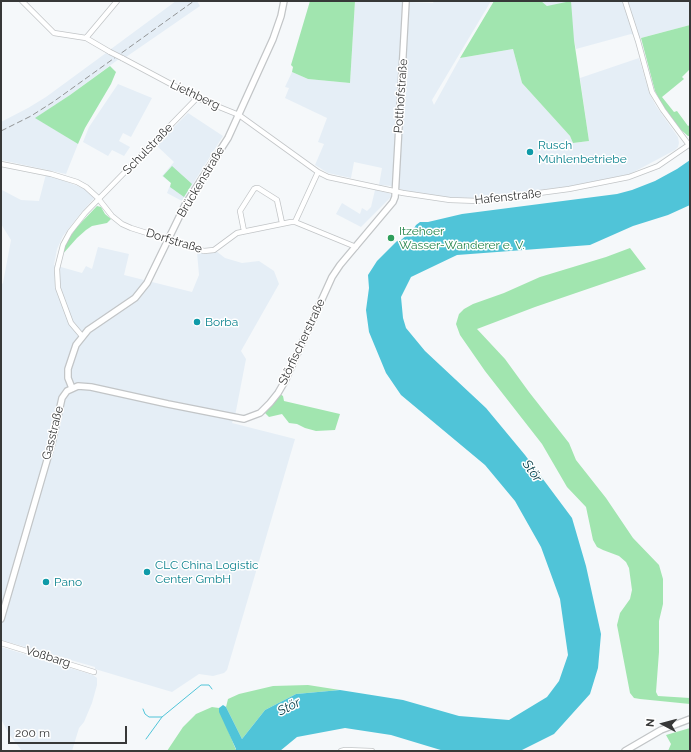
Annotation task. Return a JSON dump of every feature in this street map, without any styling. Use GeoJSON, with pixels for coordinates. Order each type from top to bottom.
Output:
{"type":"FeatureCollection","features":[{"type":"Feature","properties":{"kind":"street","name":"Liethberg"},"geometry":{"type":"LineString","coordinates":[[22,1],[54,33],[86,38],[198,98],[239,115],[318,172]]}},
{"type":"Feature","properties":{"kind":"street"},"geometry":{"type":"LineString","coordinates":[[86,38],[117,1]]}},
{"type":"Feature","properties":{"kind":"street","name":"Brückenstraße"},"geometry":{"type":"LineString","coordinates":[[82,336],[90,328],[132,300],[149,279],[185,205],[228,138],[273,39],[281,16],[284,1]]}},
{"type":"Feature","properties":{"kind":"street","name":"Potthofstraße"},"geometry":{"type":"LineString","coordinates":[[396,191],[406,1]]}},
{"type":"Feature","properties":{"kind":"street"},"geometry":{"type":"LineString","coordinates":[[625,1],[637,36],[652,92],[661,108],[690,144]]}},
{"type":"Feature","properties":{"kind":"street","name":"Schulstraße"},"geometry":{"type":"LineString","coordinates":[[99,199],[198,98]]}},
{"type":"Feature","properties":{"kind":"street","name":"Hafenstraße"},"geometry":{"type":"LineString","coordinates":[[318,172],[328,177],[433,198],[468,201],[492,200],[569,189],[638,174],[658,166],[690,144]]}},
{"type":"Feature","properties":{"kind":"street","name":"Dorfstraße"},"geometry":{"type":"LineString","coordinates":[[1,164],[69,179],[86,186],[99,199],[112,216],[122,224],[201,250],[214,250],[233,235],[282,223],[295,222],[356,246]]}},
{"type":"Feature","properties":{"kind":"street"},"geometry":{"type":"LineString","coordinates":[[295,222],[318,172]]}},
{"type":"Feature","properties":{"kind":"street"},"geometry":{"type":"LineString","coordinates":[[244,232],[240,211],[256,188],[277,200],[282,223]]}},
{"type":"Feature","properties":{"kind":"street","name":"Störfischerstraße"},"geometry":{"type":"LineString","coordinates":[[72,388],[80,386],[91,387],[244,419],[260,414],[270,403],[285,381],[332,277],[340,264],[393,202],[396,191]]}},
{"type":"Feature","properties":{"kind":"street"},"geometry":{"type":"LineString","coordinates":[[72,388],[68,378],[68,369],[73,351],[82,336],[71,323],[59,292],[57,269],[61,249],[66,238],[79,220],[99,199]]}},
{"type":"Feature","properties":{"kind":"street","name":"Gasstraße"},"geometry":{"type":"LineString","coordinates":[[1,618],[52,443],[62,398],[66,392],[72,388]]}},
{"type":"Feature","properties":{"kind":"street","name":"Voßbarg"},"geometry":{"type":"LineString","coordinates":[[1,643],[94,672]]}},
{"type":"Feature","properties":{"kind":"street"},"geometry":{"type":"LineString","coordinates":[[625,751],[632,745],[661,730],[690,719]]}},
{"type":"Feature","properties":{"kind":"street"},"geometry":{"type":"LineString","coordinates":[[341,751],[372,751]]}},
{"type":"Feature","properties":{"kind":"shaded area"},"geometry":{"type":"Polygon","coordinates":[[[176,1],[197,1],[200,6],[126,57],[123,56],[36,118],[78,144],[66,174],[1,160],[1,122],[46,97],[106,53],[108,54],[113,51],[111,49],[176,1]]]}},
{"type":"Feature","properties":{"kind":"shaded area"},"geometry":{"type":"Polygon","coordinates":[[[355,1],[405,1],[394,184],[392,186],[379,185],[382,168],[354,162],[351,178],[328,173],[315,165],[324,144],[318,142],[327,118],[285,98],[289,88],[285,87],[292,72],[308,79],[350,83],[355,1]]]}},
{"type":"Feature","properties":{"kind":"shaded area"},"geometry":{"type":"Polygon","coordinates":[[[434,1],[491,1],[432,100],[434,105],[460,58],[513,49],[522,83],[570,136],[573,143],[589,141],[580,78],[639,58],[649,92],[656,106],[678,137],[678,147],[630,174],[572,186],[475,198],[444,197],[400,189],[398,186],[408,2],[433,3],[434,1]]]}},
{"type":"Feature","properties":{"kind":"shaded area"},"geometry":{"type":"Polygon","coordinates":[[[541,1],[690,1],[690,25],[641,38],[631,34],[576,49],[574,40],[547,6],[541,1]]]}},
{"type":"Feature","properties":{"kind":"shaded area"},"geometry":{"type":"Polygon","coordinates":[[[118,84],[152,98],[131,137],[123,133],[119,141],[130,147],[124,156],[112,150],[108,156],[83,142],[89,127],[118,84]]]}},
{"type":"Feature","properties":{"kind":"shaded area"},"geometry":{"type":"Polygon","coordinates":[[[188,113],[223,136],[182,201],[167,193],[171,183],[162,176],[174,162],[156,145],[188,113]]]}},
{"type":"Feature","properties":{"kind":"shaded area"},"geometry":{"type":"Polygon","coordinates":[[[46,174],[83,188],[95,197],[63,236],[57,249],[54,265],[82,273],[86,266],[92,269],[98,247],[129,254],[124,275],[192,292],[199,275],[197,252],[207,254],[216,251],[225,258],[242,263],[259,261],[274,271],[279,284],[241,351],[246,359],[235,416],[232,423],[295,439],[227,670],[224,673],[213,676],[199,674],[172,692],[95,669],[95,667],[1,640],[1,285],[3,283],[11,240],[1,224],[1,192],[2,190],[21,200],[39,201],[46,174]]]}},
{"type":"Feature","properties":{"kind":"shaded area"},"geometry":{"type":"Polygon","coordinates":[[[375,190],[389,193],[391,197],[361,227],[336,214],[342,203],[360,214],[362,208],[367,211],[371,207],[375,190]]]}},
{"type":"Feature","properties":{"kind":"shaded area"},"geometry":{"type":"Polygon","coordinates":[[[1,647],[93,675],[97,678],[97,685],[92,703],[84,722],[79,728],[72,751],[22,751],[9,734],[1,719],[1,647]]]}},
{"type":"Feature","properties":{"kind":"green space"},"geometry":{"type":"Polygon","coordinates":[[[310,1],[355,1],[350,83],[308,79],[292,72],[293,67],[291,65],[310,1]]]}},
{"type":"Feature","properties":{"kind":"green space"},"geometry":{"type":"Polygon","coordinates":[[[494,1],[541,1],[547,6],[571,1],[574,40],[589,141],[573,143],[570,136],[522,83],[513,49],[460,58],[494,1]]]}},
{"type":"Feature","properties":{"kind":"green space"},"geometry":{"type":"Polygon","coordinates":[[[690,25],[690,69],[682,77],[684,79],[662,97],[674,112],[677,111],[688,126],[690,125],[690,136],[688,136],[680,129],[661,103],[655,91],[641,38],[690,25]]]}},
{"type":"Feature","properties":{"kind":"green space"},"geometry":{"type":"Polygon","coordinates":[[[110,66],[116,72],[111,84],[85,128],[78,144],[35,118],[70,95],[110,66]]]}},
{"type":"Feature","properties":{"kind":"green space"},"geometry":{"type":"Polygon","coordinates":[[[172,166],[192,184],[184,197],[170,187],[171,183],[163,176],[172,166]]]}},
{"type":"Feature","properties":{"kind":"green space"},"geometry":{"type":"Polygon","coordinates":[[[97,206],[101,207],[105,214],[111,219],[107,223],[92,226],[86,230],[61,256],[66,243],[76,228],[97,206]]]}},
{"type":"Feature","properties":{"kind":"green space"},"geometry":{"type":"Polygon","coordinates":[[[630,248],[646,269],[535,307],[477,329],[505,359],[569,443],[576,460],[606,498],[633,538],[659,565],[663,579],[663,604],[659,621],[659,652],[656,692],[658,696],[690,698],[690,704],[634,698],[630,693],[617,625],[620,613],[630,599],[632,590],[629,568],[626,562],[619,556],[597,547],[593,540],[586,507],[567,487],[542,444],[485,371],[460,335],[456,324],[459,314],[473,304],[504,293],[540,277],[606,257],[630,248]]]}},
{"type":"Feature","properties":{"kind":"green space"},"geometry":{"type":"Polygon","coordinates":[[[280,394],[283,396],[284,401],[340,414],[335,430],[316,431],[305,428],[297,424],[289,423],[282,414],[269,417],[265,413],[280,394]]]}},
{"type":"Feature","properties":{"kind":"green space"},"geometry":{"type":"Polygon","coordinates":[[[308,685],[340,690],[296,694],[265,710],[242,739],[226,707],[228,699],[239,694],[273,686],[308,685]]]}},
{"type":"Feature","properties":{"kind":"green space"},"geometry":{"type":"Polygon","coordinates":[[[212,707],[219,708],[236,750],[235,751],[167,751],[183,727],[196,714],[212,707]]]}},
{"type":"Feature","properties":{"kind":"green space"},"geometry":{"type":"Polygon","coordinates":[[[690,728],[690,751],[668,751],[671,744],[666,735],[690,728]]]}},
{"type":"Feature","properties":{"kind":"water","name":"Stör"},"geometry":{"type":"Polygon","coordinates":[[[690,160],[690,205],[668,215],[633,226],[590,245],[457,255],[411,277],[401,297],[403,318],[406,328],[425,351],[486,408],[525,455],[572,518],[586,566],[601,634],[598,668],[590,694],[554,734],[520,751],[444,751],[391,735],[345,728],[297,737],[280,751],[235,751],[236,749],[219,712],[219,708],[223,705],[226,707],[242,739],[265,710],[296,694],[340,690],[403,700],[459,716],[509,720],[547,697],[559,681],[568,655],[560,599],[541,547],[515,501],[485,465],[401,395],[386,373],[369,332],[366,310],[369,288],[368,275],[377,261],[397,241],[401,240],[420,222],[428,222],[462,214],[617,194],[655,181],[690,160]]]}},
{"type":"Feature","properties":{"kind":"waterway"},"geometry":{"type":"LineString","coordinates":[[143,709],[145,714],[149,717],[162,717],[201,685],[209,685],[212,689]]}},
{"type":"Feature","properties":{"kind":"waterway"},"geometry":{"type":"LineString","coordinates":[[146,739],[162,717]]}},
{"type":"Feature","properties":{"kind":"railway"},"geometry":{"type":"LineString","coordinates":[[1,131],[31,116],[53,102],[194,1]]}},
{"type":"Feature","properties":{"kind":"place","name":"Rusch Mühlenbetriebe"},"geometry":{"type":"Point","coordinates":[530,152]}},
{"type":"Feature","properties":{"kind":"place","name":"Itzehoer Wasser-Wanderer e. V."},"geometry":{"type":"Point","coordinates":[391,238]}},
{"type":"Feature","properties":{"kind":"place","name":"Borba"},"geometry":{"type":"Point","coordinates":[197,322]}},
{"type":"Feature","properties":{"kind":"place","name":"CLC China Logistic Center GmbH"},"geometry":{"type":"Point","coordinates":[147,572]}},
{"type":"Feature","properties":{"kind":"place","name":"Pano"},"geometry":{"type":"Point","coordinates":[46,582]}}]}
